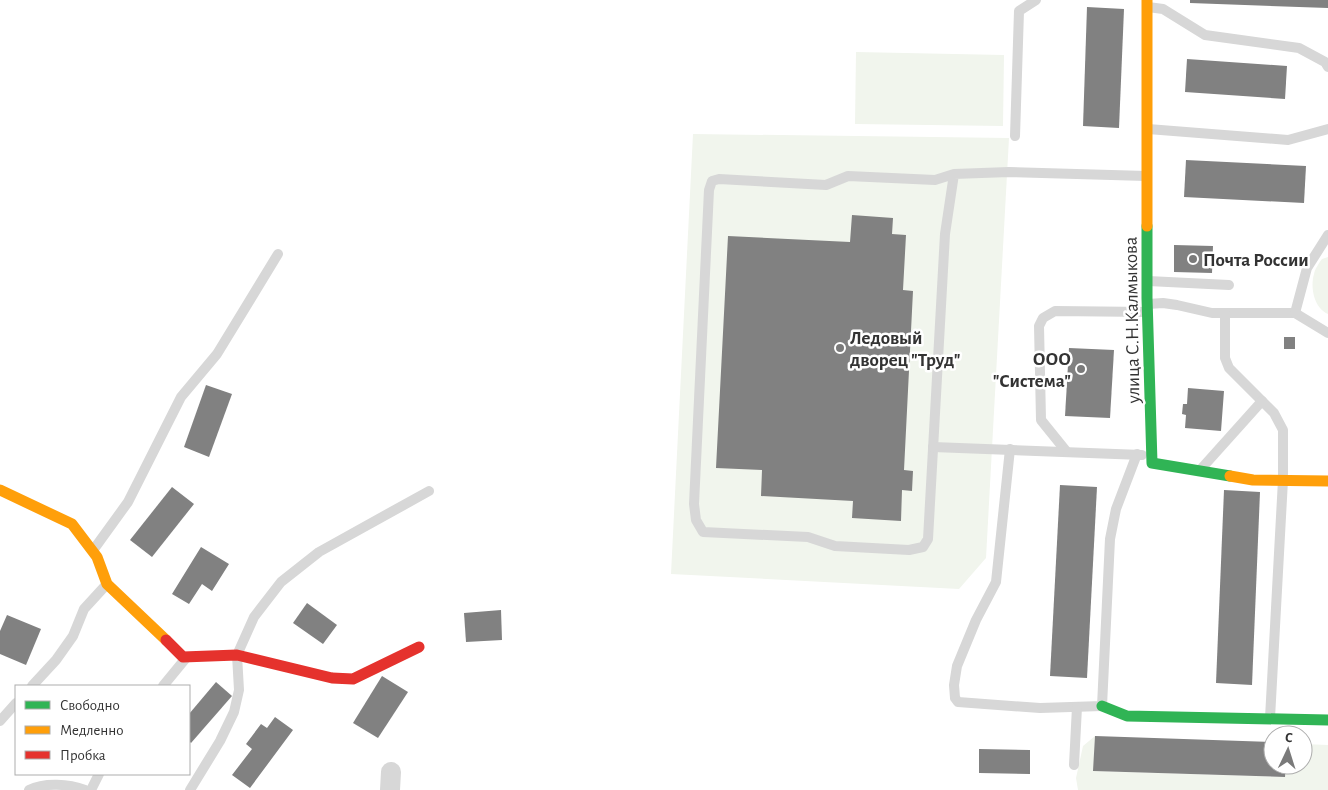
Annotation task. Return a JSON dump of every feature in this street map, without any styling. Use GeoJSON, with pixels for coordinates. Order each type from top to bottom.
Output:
{"type":"FeatureCollection","features":[{"type":"Feature","properties":{"kind":"street","name":"улица С.Н.Калмыкова"},"geometry":{"type":"LineString","coordinates":[[1147,4],[1147,281],[1151,455]]}},
{"type":"Feature","properties":{"kind":"street"},"geometry":{"type":"LineString","coordinates":[[1151,455],[1152,463],[1253,480],[1328,481]]}},
{"type":"Feature","properties":{"kind":"street"},"geometry":{"type":"LineString","coordinates":[[0,490],[72,524],[97,557],[107,584],[183,658],[237,655],[332,678],[353,679],[419,647]]}},
{"type":"Feature","properties":{"kind":"street"},"geometry":{"type":"LineString","coordinates":[[1102,706],[1127,716],[1328,720]]}},
{"type":"Feature","properties":{"kind":"lane"},"geometry":{"type":"LineString","coordinates":[[1015,136],[1019,11],[1036,0]]}},
{"type":"Feature","properties":{"kind":"lane"},"geometry":{"type":"LineString","coordinates":[[1147,4],[1163,8],[1205,35],[1299,48],[1325,62],[1328,67]]}},
{"type":"Feature","properties":{"kind":"lane"},"geometry":{"type":"LineString","coordinates":[[1147,129],[1288,140],[1328,129]]}},
{"type":"Feature","properties":{"kind":"lane"},"geometry":{"type":"LineString","coordinates":[[954,174],[945,234],[928,538],[923,547],[909,550],[835,546],[808,537],[703,532],[696,520],[694,504],[712,180],[826,185],[848,176],[935,180],[954,174],[1009,172],[1147,176]]}},
{"type":"Feature","properties":{"kind":"lane"},"geometry":{"type":"LineString","coordinates":[[1295,313],[1307,268],[1328,235]]}},
{"type":"Feature","properties":{"kind":"lane"},"geometry":{"type":"LineString","coordinates":[[92,551],[128,502],[181,397],[216,354],[278,254]]}},
{"type":"Feature","properties":{"kind":"lane"},"geometry":{"type":"LineString","coordinates":[[1147,281],[1229,285]]}},
{"type":"Feature","properties":{"kind":"lane"},"geometry":{"type":"LineString","coordinates":[[1066,451],[1041,420],[1039,326],[1043,318],[1055,311],[1148,308],[1170,304],[1225,314],[1295,313],[1328,333]]}},
{"type":"Feature","properties":{"kind":"lane"},"geometry":{"type":"LineString","coordinates":[[1225,314],[1225,358],[1229,368],[1274,413],[1283,430],[1283,480],[1270,719]]}},
{"type":"Feature","properties":{"kind":"lane"},"geometry":{"type":"LineString","coordinates":[[1200,471],[1262,401]]}},
{"type":"Feature","properties":{"kind":"lane"},"geometry":{"type":"LineString","coordinates":[[934,447],[1151,455]]}},
{"type":"Feature","properties":{"kind":"lane"},"geometry":{"type":"LineString","coordinates":[[1010,449],[996,582],[976,620],[957,666],[954,686],[955,698],[958,702],[1040,708],[1102,706],[1110,539],[1116,509],[1137,454]]}},
{"type":"Feature","properties":{"kind":"lane"},"geometry":{"type":"LineString","coordinates":[[190,790],[220,741],[234,712],[238,690],[237,655],[254,617],[281,582],[319,552],[429,491]]}},
{"type":"Feature","properties":{"kind":"lane"},"geometry":{"type":"LineString","coordinates":[[33,685],[56,660],[72,636],[84,609],[107,584]]}},
{"type":"Feature","properties":{"kind":"lane"},"geometry":{"type":"LineString","coordinates":[[164,685],[187,657]]}},
{"type":"Feature","properties":{"kind":"lane"},"geometry":{"type":"LineString","coordinates":[[0,721],[15,704]]}},
{"type":"Feature","properties":{"kind":"lane"},"geometry":{"type":"LineString","coordinates":[[1074,765],[1077,707]]}},
{"type":"Feature","properties":{"kind":"lane"},"geometry":{"type":"LineString","coordinates":[[91,790],[98,775]]}},
{"type":"Feature","properties":{"kind":"lane"},"geometry":{"type":"LineString","coordinates":[[29,790],[35,787],[52,785],[75,786],[84,790]]}},
{"type":"Feature","properties":{"kind":"shaded area"},"geometry":{"type":"Polygon","coordinates":[[[856,52],[1004,55],[1003,126],[855,124],[856,52]]]}},
{"type":"Feature","properties":{"kind":"shaded area","name":"Ледовый дворец \"Труд\""},"geometry":{"type":"Polygon","coordinates":[[[693,134],[1009,138],[986,558],[959,589],[671,574],[693,134]]]}},
{"type":"Feature","properties":{"kind":"shaded area"},"geometry":{"type":"Polygon","coordinates":[[[1328,257],[1328,314],[1316,302],[1313,291],[1313,279],[1317,266],[1322,259],[1328,257]]]}},
{"type":"Feature","properties":{"kind":"shaded area"},"geometry":{"type":"Polygon","coordinates":[[[1095,736],[1094,771],[1285,777],[1285,775],[1313,775],[1313,744],[1328,745],[1328,790],[1078,790],[1076,778],[1083,746],[1095,736]]]}},
{"type":"Feature","properties":{"kind":"building"},"geometry":{"type":"Polygon","coordinates":[[[1190,0],[1328,0],[1328,8],[1190,3],[1190,0]]]}},
{"type":"Feature","properties":{"kind":"building"},"geometry":{"type":"Polygon","coordinates":[[[1087,7],[1124,9],[1119,128],[1083,126],[1087,7]]]}},
{"type":"Feature","properties":{"kind":"building"},"geometry":{"type":"Polygon","coordinates":[[[1187,59],[1287,66],[1285,99],[1185,92],[1187,59]]]}},
{"type":"Feature","properties":{"kind":"building"},"geometry":{"type":"Polygon","coordinates":[[[1186,160],[1306,166],[1304,203],[1184,197],[1186,160]]]}},
{"type":"Feature","properties":{"kind":"building"},"geometry":{"type":"Polygon","coordinates":[[[852,215],[893,218],[892,234],[906,235],[903,290],[913,291],[904,470],[913,471],[912,491],[902,490],[901,521],[852,518],[853,501],[761,496],[762,470],[716,468],[728,236],[850,242],[852,215]]]}},
{"type":"Feature","properties":{"kind":"building","name":"Почта России"},"geometry":{"type":"Polygon","coordinates":[[[1174,245],[1213,246],[1212,273],[1174,272],[1174,245]]]}},
{"type":"Feature","properties":{"kind":"building"},"geometry":{"type":"Polygon","coordinates":[[[1284,337],[1295,337],[1295,349],[1284,349],[1284,337]]]}},
{"type":"Feature","properties":{"kind":"building"},"geometry":{"type":"Polygon","coordinates":[[[1069,348],[1114,350],[1110,418],[1065,416],[1069,348]]]}},
{"type":"Feature","properties":{"kind":"building"},"geometry":{"type":"Polygon","coordinates":[[[206,385],[232,394],[209,457],[184,447],[206,385]]]}},
{"type":"Feature","properties":{"kind":"building"},"geometry":{"type":"Polygon","coordinates":[[[1188,388],[1224,391],[1221,431],[1185,428],[1186,415],[1182,414],[1183,404],[1187,404],[1188,388]]]}},
{"type":"Feature","properties":{"kind":"building"},"geometry":{"type":"Polygon","coordinates":[[[1060,485],[1097,487],[1087,678],[1050,676],[1060,485]]]}},
{"type":"Feature","properties":{"kind":"building"},"geometry":{"type":"Polygon","coordinates":[[[172,487],[194,504],[152,557],[130,540],[172,487]]]}},
{"type":"Feature","properties":{"kind":"building"},"geometry":{"type":"Polygon","coordinates":[[[1224,490],[1260,492],[1252,685],[1216,683],[1224,490]]]}},
{"type":"Feature","properties":{"kind":"building"},"geometry":{"type":"Polygon","coordinates":[[[201,547],[229,564],[212,591],[202,584],[189,604],[172,594],[201,547]]]}},
{"type":"Feature","properties":{"kind":"building"},"geometry":{"type":"Polygon","coordinates":[[[307,603],[337,625],[323,644],[293,623],[307,603]]]}},
{"type":"Feature","properties":{"kind":"building"},"geometry":{"type":"Polygon","coordinates":[[[501,610],[502,640],[466,642],[464,613],[501,610]]]}},
{"type":"Feature","properties":{"kind":"building"},"geometry":{"type":"Polygon","coordinates":[[[7,615],[41,629],[26,665],[0,654],[0,631],[7,615]]]}},
{"type":"Feature","properties":{"kind":"building"},"geometry":{"type":"Polygon","coordinates":[[[382,676],[408,692],[378,738],[353,723],[382,676]]]}},
{"type":"Feature","properties":{"kind":"building"},"geometry":{"type":"Polygon","coordinates":[[[216,682],[232,696],[191,743],[190,713],[216,682]]]}},
{"type":"Feature","properties":{"kind":"building"},"geometry":{"type":"Polygon","coordinates":[[[275,717],[293,730],[250,788],[232,775],[252,749],[246,744],[261,724],[267,728],[275,717]]]}},
{"type":"Feature","properties":{"kind":"building"},"geometry":{"type":"Polygon","coordinates":[[[1095,736],[1263,742],[1263,775],[1285,775],[1285,777],[1093,771],[1095,736]]]}},
{"type":"Feature","properties":{"kind":"building"},"geometry":{"type":"Polygon","coordinates":[[[979,749],[1030,750],[1030,774],[979,773],[979,749]]]}},
{"type":"Feature","properties":{"kind":"traffic: fast"},"geometry":{"type":"LineString","coordinates":[[1147,226],[1147,298],[1152,463],[1230,476]]}},
{"type":"Feature","properties":{"kind":"traffic: fast"},"geometry":{"type":"LineString","coordinates":[[1102,706],[1127,716],[1328,720]]}},
{"type":"Feature","properties":{"kind":"traffic: slow"},"geometry":{"type":"LineString","coordinates":[[1147,0],[1147,226]]}},
{"type":"Feature","properties":{"kind":"traffic: slow"},"geometry":{"type":"LineString","coordinates":[[1230,476],[1253,480],[1328,481]]}},
{"type":"Feature","properties":{"kind":"traffic: slow"},"geometry":{"type":"LineString","coordinates":[[0,490],[72,524],[97,557],[107,584],[166,640]]}},
{"type":"Feature","properties":{"kind":"traffic: jam"},"geometry":{"type":"LineString","coordinates":[[166,640],[183,657],[237,655],[332,678],[353,679],[419,647]]}},
{"type":"Feature","properties":{"kind":"place","name":"Почта России"},"geometry":{"type":"Point","coordinates":[1193,259]}},
{"type":"Feature","properties":{"kind":"place","name":"Ледовый дворец \"Труд\""},"geometry":{"type":"Point","coordinates":[840,348]}},
{"type":"Feature","properties":{"kind":"place","name":"ООО \"Система\""},"geometry":{"type":"Point","coordinates":[1081,369]}}]}
